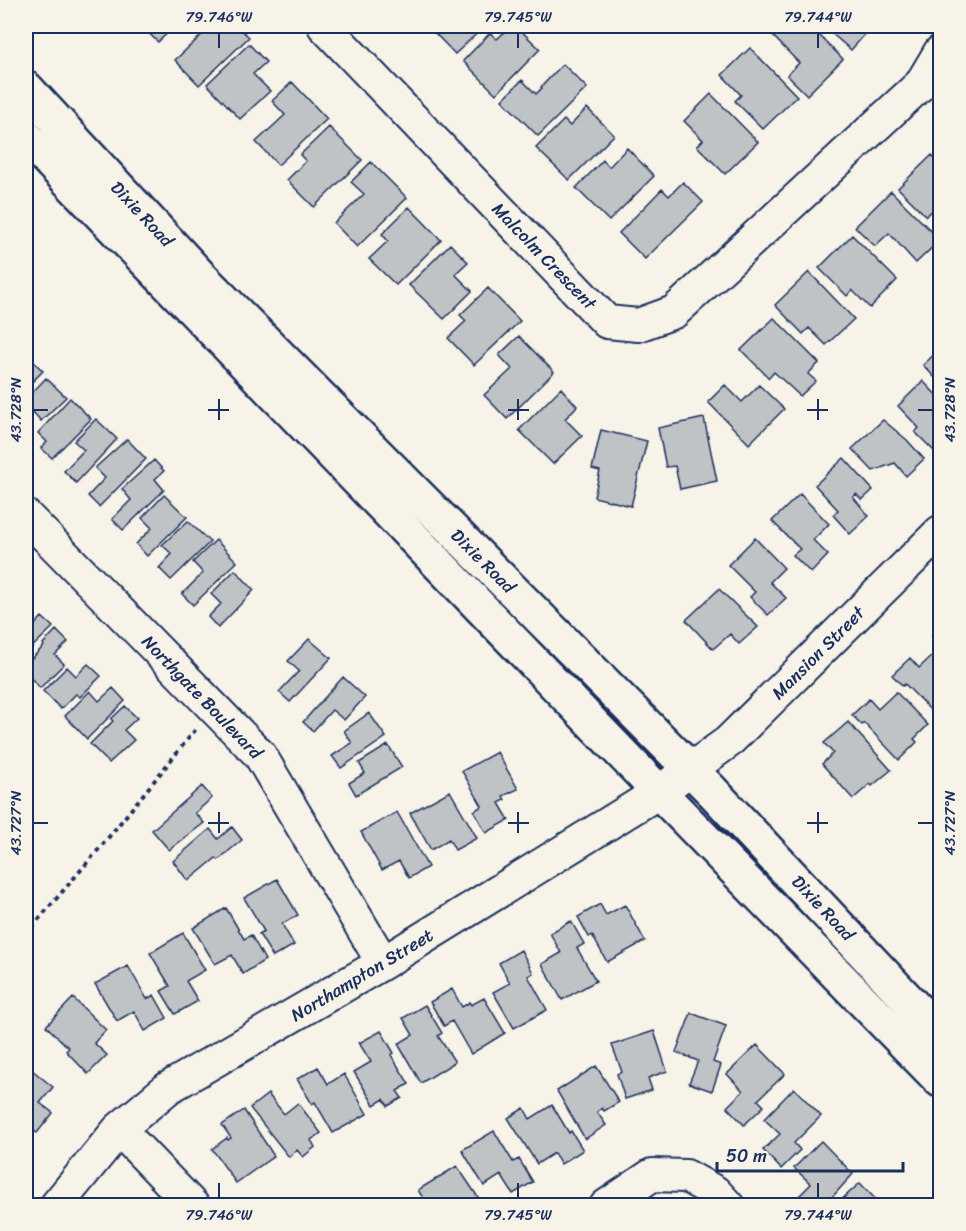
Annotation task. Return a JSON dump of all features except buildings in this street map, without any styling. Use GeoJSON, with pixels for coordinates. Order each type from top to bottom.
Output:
{"type":"FeatureCollection","features":[{"type":"Feature","properties":{"kind":"main road","name":"Dixie Road"},"geometry":{"type":"LineString","coordinates":[[26,88],[201,277],[691,770],[940,1034]]}},
{"type":"Feature","properties":{"kind":"main road","name":"Dixie Road"},"geometry":{"type":"LineString","coordinates":[[26,138],[940,1080]]}},
{"type":"Feature","properties":{"kind":"street","name":"Malcolm Crescent"},"geometry":{"type":"LineString","coordinates":[[324,26],[607,322],[638,325],[674,312],[921,84],[940,52]]}},
{"type":"Feature","properties":{"kind":"street","name":"Northgate Boulevard"},"geometry":{"type":"LineString","coordinates":[[26,516],[260,755],[383,963]]}},
{"type":"Feature","properties":{"kind":"street","name":"Mansion Street"},"geometry":{"type":"LineString","coordinates":[[691,770],[728,742],[940,532]]}},
{"type":"Feature","properties":{"kind":"street","name":"Northampton Street"},"geometry":{"type":"LineString","coordinates":[[56,1206],[119,1129],[168,1088],[383,963],[691,770]]}},
{"type":"Feature","properties":{"kind":"street"},"geometry":{"type":"LineString","coordinates":[[119,1129],[194,1206]]}},
{"type":"Feature","properties":{"kind":"street"},"geometry":{"type":"LineString","coordinates":[[606,1206],[652,1175],[686,1176],[715,1192],[728,1206]]}},
{"type":"Feature","properties":{"kind":"path"},"geometry":{"type":"LineString","coordinates":[[26,934],[214,708]]}}]}
